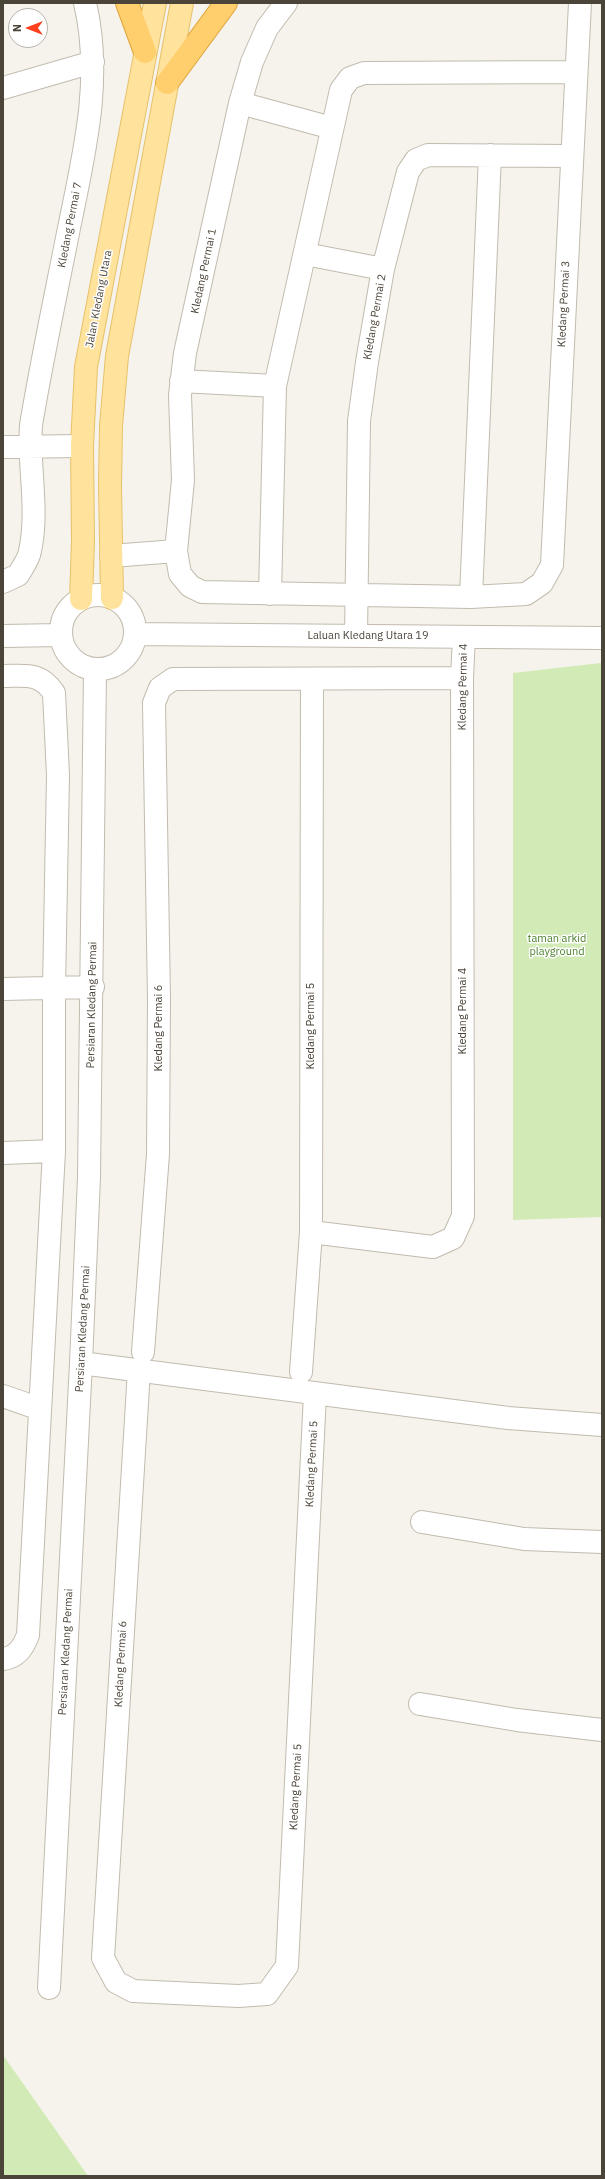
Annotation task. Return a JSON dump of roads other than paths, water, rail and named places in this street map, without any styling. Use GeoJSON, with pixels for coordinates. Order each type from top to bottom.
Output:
{"type":"FeatureCollection","features":[{"type":"Feature","properties":{"kind":"highway"},"geometry":{"type":"LineString","coordinates":[[127,3],[145,52]]}},
{"type":"Feature","properties":{"kind":"highway"},"geometry":{"type":"LineString","coordinates":[[168,83],[226,3]]}},
{"type":"Feature","properties":{"kind":"main road","name":"Jalan Kledang Utara"},"geometry":{"type":"LineString","coordinates":[[81,599],[83,541],[82,446],[86,367],[155,3]]}},
{"type":"Feature","properties":{"kind":"main road"},"geometry":{"type":"LineString","coordinates":[[112,598],[111,426],[117,356],[182,3]]}},
{"type":"Feature","properties":{"kind":"street","name":"Kledang Permai 7"},"geometry":{"type":"LineString","coordinates":[[3,582],[18,575],[30,552],[34,520],[29,445],[37,387],[88,136],[93,62],[90,23],[85,3]]}},
{"type":"Feature","properties":{"kind":"street","name":"Kledang Permai 1"},"geometry":{"type":"LineString","coordinates":[[286,3],[267,28],[252,62],[240,103],[185,353],[181,381],[182,480],[176,551],[180,574],[190,586],[202,592],[471,596],[526,594]]}},
{"type":"Feature","properties":{"kind":"street","name":"Kledang Permai 3"},"geometry":{"type":"LineString","coordinates":[[526,594],[542,583],[552,565],[575,72],[580,3]]}},
{"type":"Feature","properties":{"kind":"street"},"geometry":{"type":"LineString","coordinates":[[3,88],[93,62]]}},
{"type":"Feature","properties":{"kind":"street"},"geometry":{"type":"LineString","coordinates":[[270,594],[275,386],[341,90],[350,78],[364,73],[575,72]]}},
{"type":"Feature","properties":{"kind":"street"},"geometry":{"type":"LineString","coordinates":[[240,103],[332,128]]}},
{"type":"Feature","properties":{"kind":"street","name":"Kledang Permai 2"},"geometry":{"type":"LineString","coordinates":[[356,636],[359,420],[367,362],[383,269],[408,172],[416,160],[428,155],[572,156]]}},
{"type":"Feature","properties":{"kind":"street"},"geometry":{"type":"LineString","coordinates":[[471,596],[490,155]]}},
{"type":"Feature","properties":{"kind":"street"},"geometry":{"type":"LineString","coordinates":[[305,254],[383,269]]}},
{"type":"Feature","properties":{"kind":"street"},"geometry":{"type":"LineString","coordinates":[[181,381],[275,386]]}},
{"type":"Feature","properties":{"kind":"street"},"geometry":{"type":"LineString","coordinates":[[3,447],[29,445],[82,446]]}},
{"type":"Feature","properties":{"kind":"street"},"geometry":{"type":"LineString","coordinates":[[111,556],[176,551]]}},
{"type":"Feature","properties":{"kind":"street"},"geometry":{"type":"LineString","coordinates":[[91,595],[102,595],[112,598],[122,604],[129,612],[135,634],[129,653],[114,666],[95,670],[85,667],[68,655],[63,646],[60,635],[65,614],[81,599],[91,595]]}},
{"type":"Feature","properties":{"kind":"street","name":"Laluan Kledang Utara 19"},"geometry":{"type":"LineString","coordinates":[[135,634],[602,638]]}},
{"type":"Feature","properties":{"kind":"street"},"geometry":{"type":"LineString","coordinates":[[3,636],[60,635]]}},
{"type":"Feature","properties":{"kind":"street","name":"Kledang Permai 4"},"geometry":{"type":"LineString","coordinates":[[311,1232],[433,1247],[453,1238],[463,1216],[462,678],[464,637]]}},
{"type":"Feature","properties":{"kind":"street","name":"Persiaran Kledang Permai"},"geometry":{"type":"LineString","coordinates":[[49,1988],[89,1177],[93,987],[95,670]]}},
{"type":"Feature","properties":{"kind":"street"},"geometry":{"type":"LineString","coordinates":[[3,676],[32,676],[47,682],[54,693],[58,775],[54,988],[54,1151],[28,1635],[24,1646],[12,1658],[3,1659]]}},
{"type":"Feature","properties":{"kind":"street"},"geometry":{"type":"LineString","coordinates":[[312,680],[462,678]]}},
{"type":"Feature","properties":{"kind":"street","name":"Kledang Permai 6"},"geometry":{"type":"LineString","coordinates":[[103,1958],[141,1361],[158,1154],[160,1000],[154,703],[160,688],[173,679],[312,680]]}},
{"type":"Feature","properties":{"kind":"street","name":"Kledang Permai 5"},"geometry":{"type":"LineString","coordinates":[[300,1372],[311,1232],[312,680]]}},
{"type":"Feature","properties":{"kind":"street"},"geometry":{"type":"LineString","coordinates":[[3,989],[93,987]]}},
{"type":"Feature","properties":{"kind":"street"},"geometry":{"type":"LineString","coordinates":[[3,1153],[54,1151]]}},
{"type":"Feature","properties":{"kind":"street"},"geometry":{"type":"LineString","coordinates":[[81,1362],[141,1361],[315,1394],[508,1418],[602,1425]]}},
{"type":"Feature","properties":{"kind":"street","name":"Kledang Permai 5"},"geometry":{"type":"LineString","coordinates":[[103,1958],[116,1982],[133,1990],[238,1996],[267,1994],[287,1966],[315,1394]]}},
{"type":"Feature","properties":{"kind":"street"},"geometry":{"type":"LineString","coordinates":[[3,1396],[40,1408]]}},
{"type":"Feature","properties":{"kind":"street"},"geometry":{"type":"LineString","coordinates":[[422,1522],[524,1538],[602,1542]]}},
{"type":"Feature","properties":{"kind":"street"},"geometry":{"type":"LineString","coordinates":[[420,1704],[517,1720],[602,1730]]}},
{"type":"Feature","properties":{"kind":"park label","name":"taman arkid playground"},"geometry":{"type":"Point","coordinates":[557,945]}}]}
